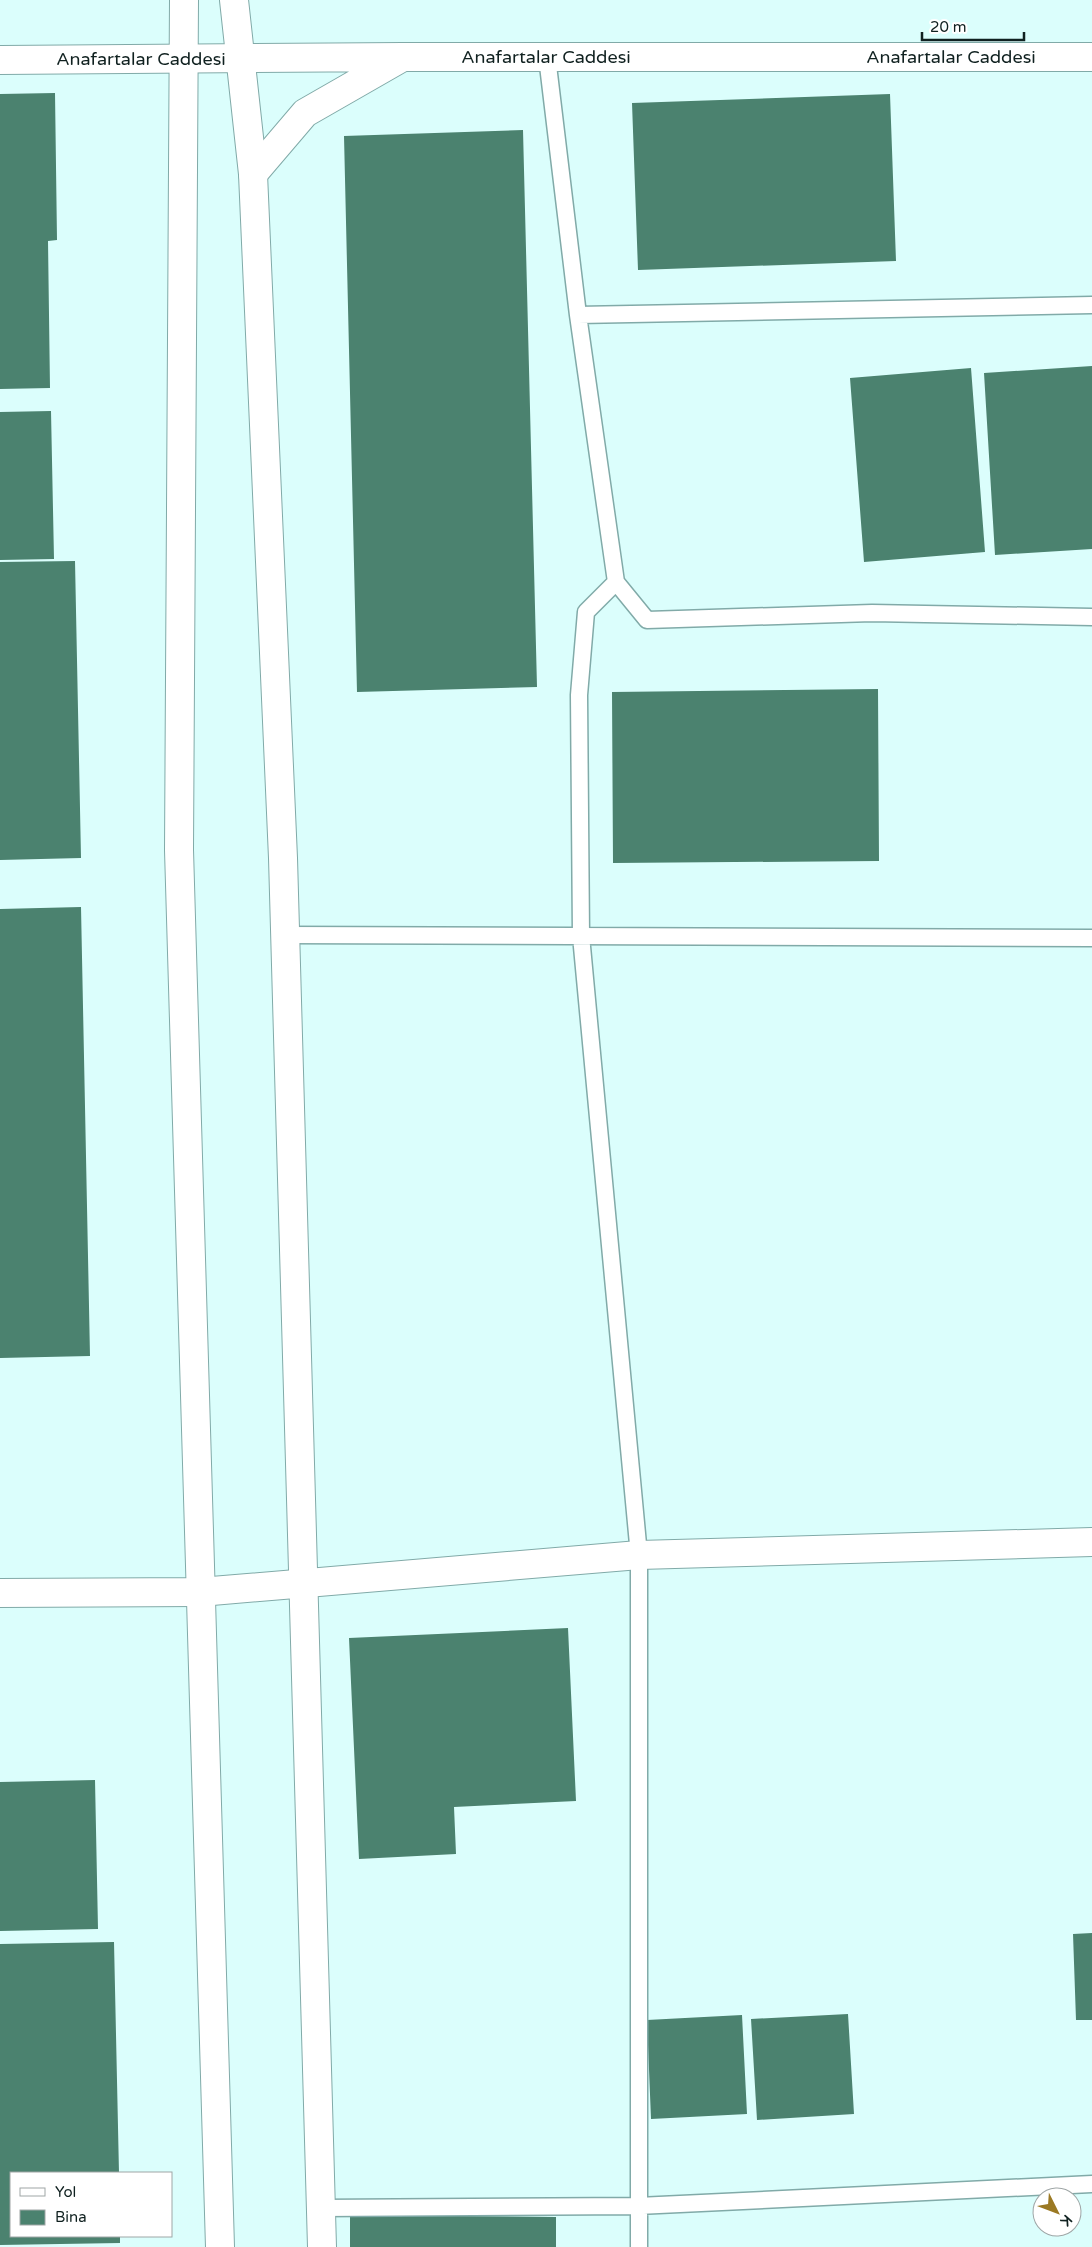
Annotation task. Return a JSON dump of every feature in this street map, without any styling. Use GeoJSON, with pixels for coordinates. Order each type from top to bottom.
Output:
{"type":"FeatureCollection","features":[{"type":"Feature","properties":{"kind":"main road"},"geometry":{"type":"LineString","coordinates":[[184,0],[179,850],[220,2247]]}},
{"type":"Feature","properties":{"kind":"main road"},"geometry":{"type":"LineString","coordinates":[[234,0],[242,59],[253,174],[285,935],[322,2247]]}},
{"type":"Feature","properties":{"kind":"main road"},"geometry":{"type":"LineString","coordinates":[[253,174],[304,113],[403,57]]}},
{"type":"Feature","properties":{"kind":"main road","name":"Anafartalar Caddesi"},"geometry":{"type":"LineString","coordinates":[[0,60],[403,57],[1092,57]]}},
{"type":"Feature","properties":{"kind":"main road"},"geometry":{"type":"LineString","coordinates":[[0,1593],[200,1592],[640,1555],[1092,1542]]}},
{"type":"Feature","properties":{"kind":"lane"},"geometry":{"type":"LineString","coordinates":[[548,57],[578,315],[616,582],[647,620],[872,613],[1092,617]]}},
{"type":"Feature","properties":{"kind":"lane"},"geometry":{"type":"LineString","coordinates":[[578,315],[1092,305]]}},
{"type":"Feature","properties":{"kind":"lane"},"geometry":{"type":"LineString","coordinates":[[616,582],[586,612],[579,694],[580,936],[640,1555],[639,2247]]}},
{"type":"Feature","properties":{"kind":"lane"},"geometry":{"type":"LineString","coordinates":[[285,935],[1092,938]]}},
{"type":"Feature","properties":{"kind":"lane"},"geometry":{"type":"LineString","coordinates":[[321,2208],[638,2206],[1092,2184]]}},
{"type":"Feature","properties":{"kind":"building"},"geometry":{"type":"Polygon","coordinates":[[[55,93],[57,240],[48,241],[50,388],[0,389],[0,94],[55,93]]]}},
{"type":"Feature","properties":{"kind":"building"},"geometry":{"type":"Polygon","coordinates":[[[890,94],[896,261],[638,270],[632,103],[890,94]]]}},
{"type":"Feature","properties":{"kind":"building"},"geometry":{"type":"Polygon","coordinates":[[[523,130],[537,687],[357,692],[344,136],[523,130]]]}},
{"type":"Feature","properties":{"kind":"building"},"geometry":{"type":"Polygon","coordinates":[[[1092,366],[1092,549],[995,555],[984,373],[1092,366]]]}},
{"type":"Feature","properties":{"kind":"building"},"geometry":{"type":"Polygon","coordinates":[[[971,368],[985,552],[864,562],[850,378],[971,368]]]}},
{"type":"Feature","properties":{"kind":"building"},"geometry":{"type":"Polygon","coordinates":[[[51,411],[54,559],[0,560],[0,412],[51,411]]]}},
{"type":"Feature","properties":{"kind":"building"},"geometry":{"type":"Polygon","coordinates":[[[75,561],[81,858],[0,860],[0,562],[75,561]]]}},
{"type":"Feature","properties":{"kind":"building"},"geometry":{"type":"Polygon","coordinates":[[[878,689],[879,861],[613,863],[612,692],[878,689]]]}},
{"type":"Feature","properties":{"kind":"building"},"geometry":{"type":"Polygon","coordinates":[[[81,907],[90,1356],[0,1358],[0,909],[81,907]]]}},
{"type":"Feature","properties":{"kind":"building"},"geometry":{"type":"Polygon","coordinates":[[[568,1628],[576,1801],[454,1807],[456,1854],[359,1859],[349,1638],[568,1628]]]}},
{"type":"Feature","properties":{"kind":"building"},"geometry":{"type":"Polygon","coordinates":[[[95,1780],[98,1929],[0,1931],[0,1782],[95,1780]]]}},
{"type":"Feature","properties":{"kind":"building"},"geometry":{"type":"Polygon","coordinates":[[[1092,1933],[1092,2020],[1076,2020],[1073,1934],[1092,1933]]]}},
{"type":"Feature","properties":{"kind":"building"},"geometry":{"type":"Polygon","coordinates":[[[114,1942],[119,2172],[10,2172],[10,2237],[120,2237],[120,2243],[0,2245],[0,1944],[114,1942]]]}},
{"type":"Feature","properties":{"kind":"building"},"geometry":{"type":"Polygon","coordinates":[[[848,2014],[854,2114],[757,2120],[751,2019],[848,2014]]]}},
{"type":"Feature","properties":{"kind":"building"},"geometry":{"type":"Polygon","coordinates":[[[742,2015],[747,2114],[651,2119],[647,2020],[742,2015]]]}},
{"type":"Feature","properties":{"kind":"building"},"geometry":{"type":"Polygon","coordinates":[[[350,2215],[556,2217],[556,2247],[350,2247],[350,2215]]]}}]}
